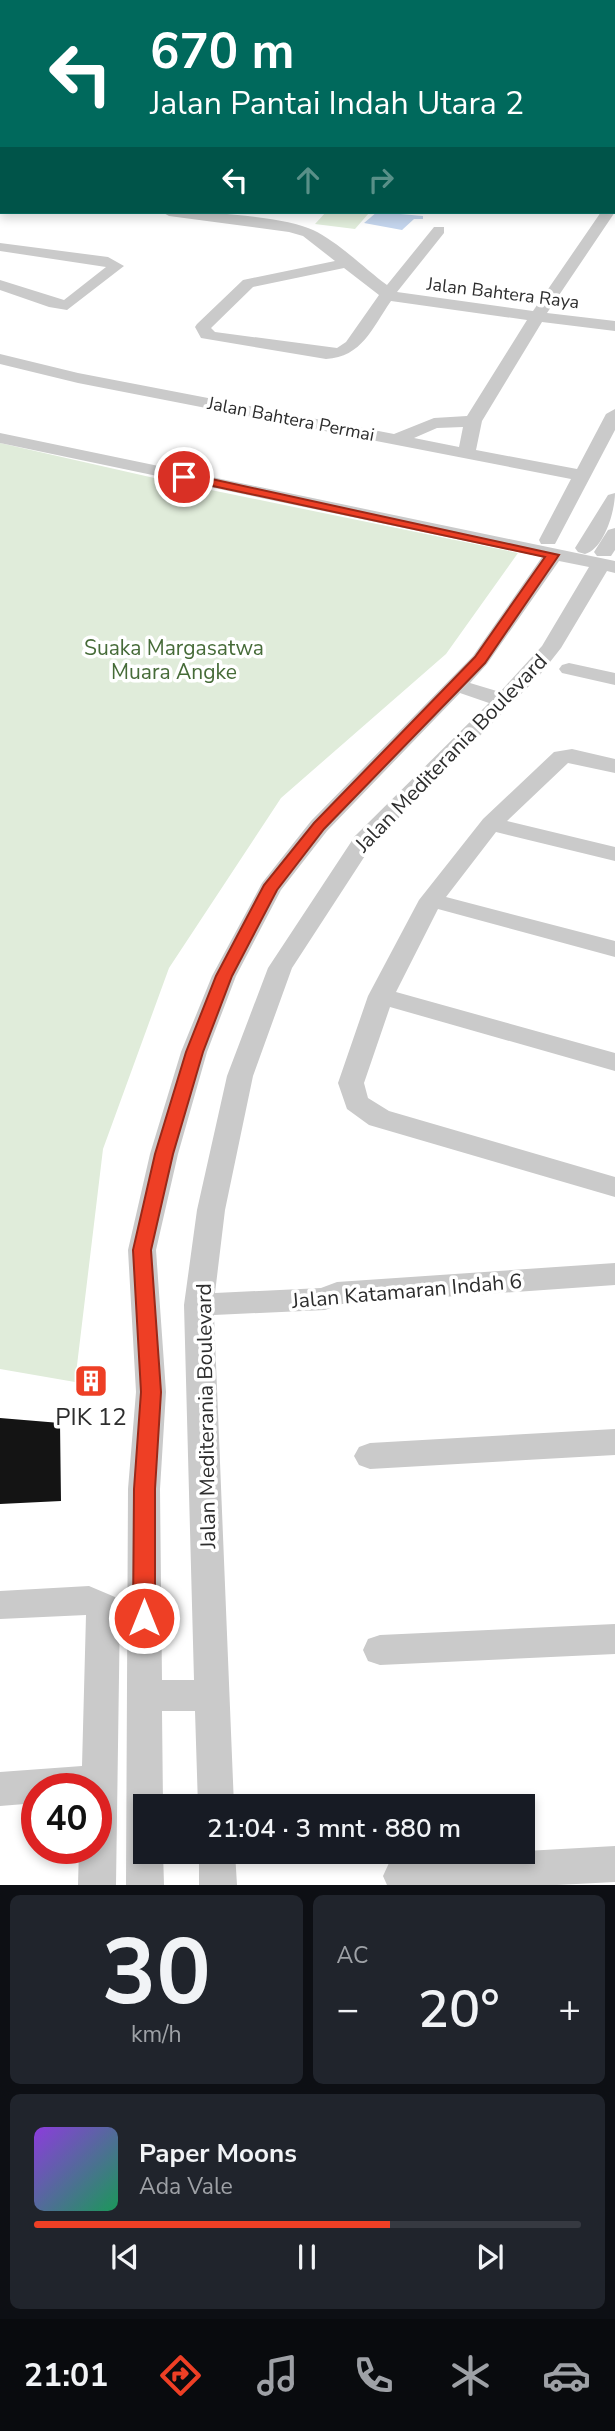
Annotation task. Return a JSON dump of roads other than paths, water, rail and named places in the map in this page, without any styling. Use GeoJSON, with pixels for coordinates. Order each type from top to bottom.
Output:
{"type":"FeatureCollection","features":[{"type":"Feature","properties":{"kind":"street","name":"Jalan Bahtera Raya"},"geometry":{"type":"LineString","coordinates":[[184,214],[290,228],[308,233],[388,294],[400,299],[615,326]]}},
{"type":"Feature","properties":{"kind":"street"},"geometry":{"type":"LineString","coordinates":[[466,454],[473,421],[537,316],[607,214]]}},
{"type":"Feature","properties":{"kind":"street","name":"Jalan Bahtera Raya"},"geometry":{"type":"LineString","coordinates":[[388,294],[439,230]]}},
{"type":"Feature","properties":{"kind":"street"},"geometry":{"type":"LineString","coordinates":[[0,247],[108,262],[116,266],[67,304],[55,304],[0,285]]}},
{"type":"Feature","properties":{"kind":"street"},"geometry":{"type":"LineString","coordinates":[[346,263],[248,283],[203,327],[207,335],[215,337],[326,354],[341,353],[352,345],[388,294]]}},
{"type":"Feature","properties":{"kind":"street","name":"Jalan Bahtera Permai"},"geometry":{"type":"LineString","coordinates":[[0,359],[78,378],[583,476]]}},
{"type":"Feature","properties":{"kind":"street","name":"Jalan Mediterania Boulevard"},"geometry":{"type":"LineString","coordinates":[[145,1885],[144,1489],[151,1392],[142,1250],[164,1154],[194,1052],[224,976],[270,888],[319,826],[480,660],[552,540],[615,414]]}},
{"type":"Feature","properties":{"kind":"street"},"geometry":{"type":"LineString","coordinates":[[396,440],[434,423],[473,421]]}},
{"type":"Feature","properties":{"kind":"street"},"geometry":{"type":"LineString","coordinates":[[0,427],[552,540],[606,557]]}},
{"type":"Feature","properties":{"kind":"street"},"geometry":{"type":"LineString","coordinates":[[0,438],[552,540]]}},
{"type":"Feature","properties":{"kind":"street"},"geometry":{"type":"LineString","coordinates":[[606,557],[615,499]]}},
{"type":"Feature","properties":{"kind":"street"},"geometry":{"type":"LineString","coordinates":[[606,557],[615,534]]}},
{"type":"Feature","properties":{"kind":"street","name":"Jalan Mediterania Boulevard"},"geometry":{"type":"LineString","coordinates":[[216,1794],[200,1299],[211,1210],[240,1076],[279,968],[363,841],[532,672],[551,648],[606,557]]}},
{"type":"Feature","properties":{"kind":"street"},"geometry":{"type":"LineString","coordinates":[[569,669],[615,679]]}},
{"type":"Feature","properties":{"kind":"street"},"geometry":{"type":"LineString","coordinates":[[455,685],[503,700]]}},
{"type":"Feature","properties":{"kind":"street"},"geometry":{"type":"LineString","coordinates":[[615,766],[567,756],[556,761],[491,824],[431,901],[382,996],[351,1083],[351,1093],[363,1109],[387,1120],[615,1187]]}},
{"type":"Feature","properties":{"kind":"street"},"geometry":{"type":"LineString","coordinates":[[491,824],[615,854]]}},
{"type":"Feature","properties":{"kind":"street"},"geometry":{"type":"LineString","coordinates":[[431,901],[615,949]]}},
{"type":"Feature","properties":{"kind":"street"},"geometry":{"type":"LineString","coordinates":[[382,996],[615,1062]]}},
{"type":"Feature","properties":{"kind":"street","name":"Jalan Katamaran Indah 6"},"geometry":{"type":"LineString","coordinates":[[200,1299],[325,1299],[337,1293],[615,1274]]}},
{"type":"Feature","properties":{"kind":"street"},"geometry":{"type":"LineString","coordinates":[[370,1456],[615,1442]]}},
{"type":"Feature","properties":{"kind":"street"},"geometry":{"type":"LineString","coordinates":[[0,1605],[89,1600],[100,1604],[104,1618],[98,1773]]}},
{"type":"Feature","properties":{"kind":"street"},"geometry":{"type":"LineString","coordinates":[[380,1650],[615,1639]]}},
{"type":"Feature","properties":{"kind":"street"},"geometry":{"type":"LineString","coordinates":[[144,1696],[212,1695]]}},
{"type":"Feature","properties":{"kind":"street"},"geometry":{"type":"LineString","coordinates":[[0,1789],[21,1787]]}},
{"type":"Feature","properties":{"kind":"street"},"geometry":{"type":"LineString","coordinates":[[97,1864],[97,1885]]}},
{"type":"Feature","properties":{"kind":"street"},"geometry":{"type":"LineString","coordinates":[[217,1864],[218,1885]]}},
{"type":"Feature","properties":{"kind":"street"},"geometry":{"type":"LineString","coordinates":[[402,1876],[615,1864]]}},
{"type":"Feature","properties":{"kind":"water"},"geometry":{"type":"Polygon","coordinates":[[[375,214],[423,216],[423,219],[414,219],[402,230],[364,223],[375,214]]]}},
{"type":"Feature","properties":{"kind":"place","name":"PIK 12"},"geometry":{"type":"Point","coordinates":[91,1381]}},
{"type":"Feature","properties":{"kind":"park label","name":"Suaka Margasatwa Muara Angke"},"geometry":{"type":"Point","coordinates":[174,660]}}]}
